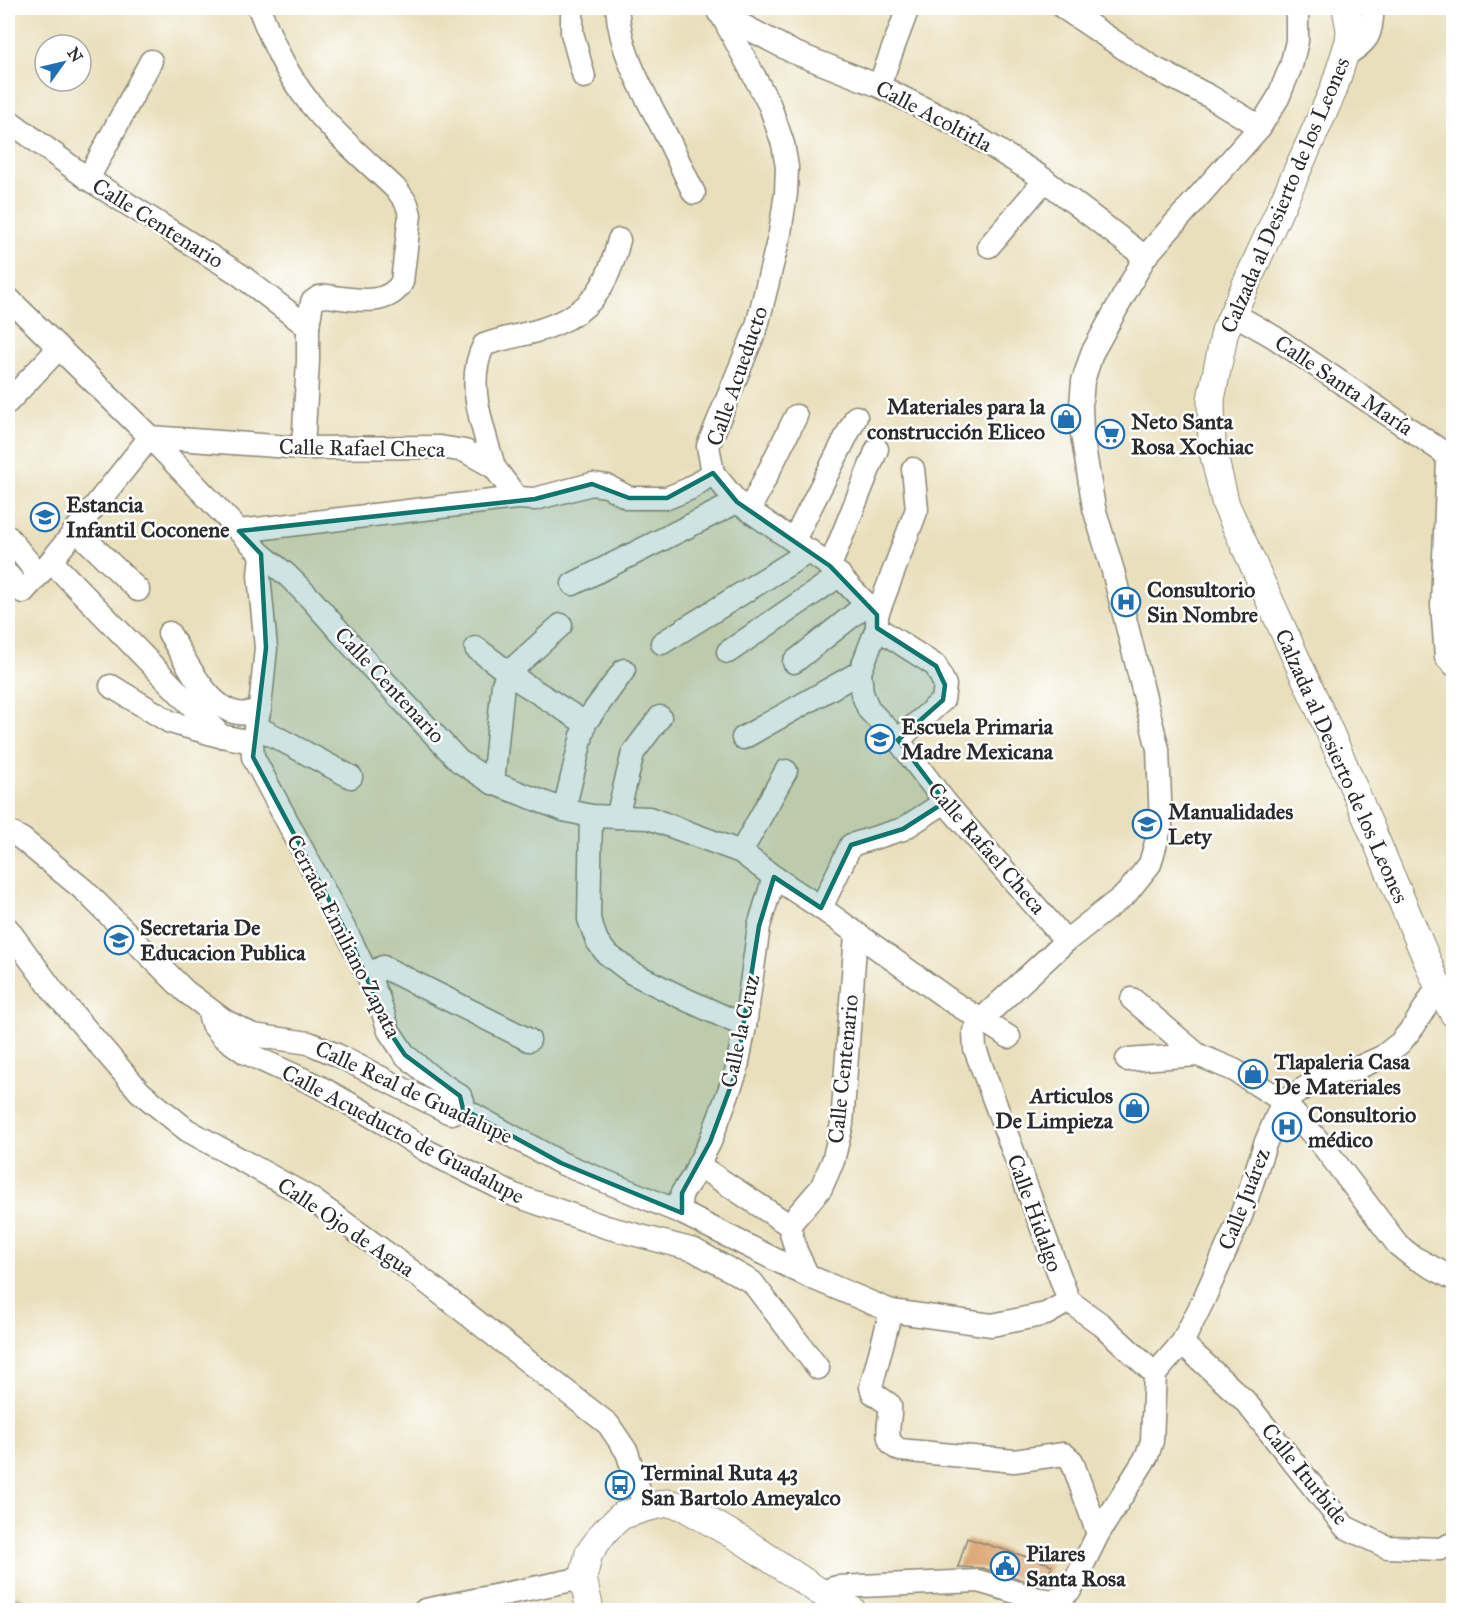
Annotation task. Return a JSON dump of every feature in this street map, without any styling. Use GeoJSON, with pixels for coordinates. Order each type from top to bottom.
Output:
{"type":"FeatureCollection","features":[{"type":"Feature","properties":{"kind":"street"},"geometry":{"type":"LineString","coordinates":[[259,8],[283,63],[307,100],[327,123],[398,191],[407,204],[410,215],[402,282],[396,292],[387,298],[378,300],[327,296],[314,299],[311,305],[303,448]]}},
{"type":"Feature","properties":{"kind":"street"},"geometry":{"type":"LineString","coordinates":[[572,8],[572,33],[584,77]]}},
{"type":"Feature","properties":{"kind":"street"},"geometry":{"type":"LineString","coordinates":[[617,8],[619,27],[633,74],[694,194]]}},
{"type":"Feature","properties":{"kind":"street"},"geometry":{"type":"LineString","coordinates":[[879,86],[908,8]]}},
{"type":"Feature","properties":{"kind":"street"},"geometry":{"type":"LineString","coordinates":[[1064,8],[1152,67],[1209,96],[1260,127]]}},
{"type":"Feature","properties":{"kind":"street"},"geometry":{"type":"LineString","coordinates":[[982,1019],[1066,941],[1126,894],[1150,864],[1161,825],[1158,749],[1113,571],[1094,508],[1082,434],[1083,381],[1092,354],[1145,257],[1260,127],[1278,98],[1291,66],[1297,41],[1297,8]]}},
{"type":"Feature","properties":{"kind":"street","name":"Calzada al Desierto de los Leones"},"geometry":{"type":"LineString","coordinates":[[1346,8],[1350,30],[1346,55],[1320,123],[1232,313],[1216,367],[1211,399],[1212,448],[1226,505],[1332,737],[1438,986],[1454,1014]]}},
{"type":"Feature","properties":{"kind":"street"},"geometry":{"type":"LineString","coordinates":[[1346,55],[1360,46],[1370,34],[1372,8]]}},
{"type":"Feature","properties":{"kind":"street","name":"Calle Acoltitla"},"geometry":{"type":"LineString","coordinates":[[715,10],[793,52],[879,86],[957,124],[1045,180],[1145,257]]}},
{"type":"Feature","properties":{"kind":"street","name":"Calle Acueducto"},"geometry":{"type":"LineString","coordinates":[[713,473],[708,446],[757,326],[780,233],[787,167],[783,144],[770,106],[715,10]]}},
{"type":"Feature","properties":{"kind":"street"},"geometry":{"type":"LineString","coordinates":[[88,179],[151,61]]}},
{"type":"Feature","properties":{"kind":"street","name":"Calle Centenario"},"geometry":{"type":"LineString","coordinates":[[8,120],[88,179],[239,274],[308,327]]}},
{"type":"Feature","properties":{"kind":"street"},"geometry":{"type":"LineString","coordinates":[[989,246],[1045,180]]}},
{"type":"Feature","properties":{"kind":"street"},"geometry":{"type":"LineString","coordinates":[[494,467],[476,397],[475,372],[478,357],[484,345],[566,320],[585,309],[614,261],[619,240]]}},
{"type":"Feature","properties":{"kind":"street","name":"Calle Centenario"},"geometry":{"type":"LineString","coordinates":[[8,298],[150,437],[261,554],[311,599],[371,667],[459,760],[493,783],[564,810],[591,816],[649,818],[741,852],[951,1001],[1008,1037]]}},
{"type":"Feature","properties":{"kind":"street","name":"Calle Santa María"},"geometry":{"type":"LineString","coordinates":[[1232,313],[1274,337],[1450,453]]}},
{"type":"Feature","properties":{"kind":"street"},"geometry":{"type":"LineString","coordinates":[[8,402],[58,349]]}},
{"type":"Feature","properties":{"kind":"street"},"geometry":{"type":"LineString","coordinates":[[573,584],[743,505],[796,416]]}},
{"type":"Feature","properties":{"kind":"street"},"geometry":{"type":"LineString","coordinates":[[662,643],[802,546],[856,417]]}},
{"type":"Feature","properties":{"kind":"street"},"geometry":{"type":"LineString","coordinates":[[8,575],[23,592],[150,437]]}},
{"type":"Feature","properties":{"kind":"street","name":"Calle Rafael Checa"},"geometry":{"type":"LineString","coordinates":[[150,437],[303,448],[440,447],[465,451],[494,467],[517,498]]}},
{"type":"Feature","properties":{"kind":"street"},"geometry":{"type":"LineString","coordinates":[[728,652],[835,571],[877,449]]}},
{"type":"Feature","properties":{"kind":"street"},"geometry":{"type":"LineString","coordinates":[[1450,453],[1442,605],[1446,657],[1454,665]]}},
{"type":"Feature","properties":{"kind":"street"},"geometry":{"type":"LineString","coordinates":[[742,738],[860,672],[874,616],[917,509],[913,469]]}},
{"type":"Feature","properties":{"kind":"street"},"geometry":{"type":"LineString","coordinates":[[239,531],[517,498],[535,499],[592,484],[607,486],[629,498],[667,498],[689,489],[713,473],[743,505],[835,571],[874,616],[936,666],[945,686],[943,700],[898,741]]}},
{"type":"Feature","properties":{"kind":"street"},"geometry":{"type":"LineString","coordinates":[[76,530],[138,590]]}},
{"type":"Feature","properties":{"kind":"street"},"geometry":{"type":"LineString","coordinates":[[8,537],[44,568],[221,736]]}},
{"type":"Feature","properties":{"kind":"street","name":"Cerrada Emiliano Zapata"},"geometry":{"type":"LineString","coordinates":[[261,554],[259,575],[266,648],[253,757],[352,943],[371,982],[389,1031],[405,1055],[430,1076],[460,1096],[463,1109]]}},
{"type":"Feature","properties":{"kind":"street"},"geometry":{"type":"LineString","coordinates":[[794,662],[874,616]]}},
{"type":"Feature","properties":{"kind":"street"},"geometry":{"type":"LineString","coordinates":[[493,783],[503,684],[508,673],[561,625]]}},
{"type":"Feature","properties":{"kind":"street"},"geometry":{"type":"LineString","coordinates":[[169,633],[208,696],[221,706],[238,713],[251,713],[256,725],[351,777]]}},
{"type":"Feature","properties":{"kind":"street"},"geometry":{"type":"LineString","coordinates":[[476,648],[508,673],[585,723]]}},
{"type":"Feature","properties":{"kind":"street"},"geometry":{"type":"LineString","coordinates":[[564,810],[585,723],[624,670]]}},
{"type":"Feature","properties":{"kind":"street","name":"Calle Rafael Checa"},"geometry":{"type":"LineString","coordinates":[[860,672],[862,693],[869,710],[898,741],[945,802],[1066,941]]}},
{"type":"Feature","properties":{"kind":"street"},"geometry":{"type":"LineString","coordinates":[[111,686],[170,722],[221,736],[256,725]]}},
{"type":"Feature","properties":{"kind":"street"},"geometry":{"type":"LineString","coordinates":[[617,817],[633,753],[660,717]]}},
{"type":"Feature","properties":{"kind":"street"},"geometry":{"type":"LineString","coordinates":[[741,852],[786,771]]}},
{"type":"Feature","properties":{"kind":"street"},"geometry":{"type":"LineString","coordinates":[[821,908],[851,844],[903,829],[945,802]]}},
{"type":"Feature","properties":{"kind":"street"},"geometry":{"type":"LineString","coordinates":[[591,816],[589,919],[597,941],[606,953],[632,973],[745,1026]]}},
{"type":"Feature","properties":{"kind":"street","name":"Calle Real de Guadalupe"},"geometry":{"type":"LineString","coordinates":[[8,831],[22,839],[84,890],[185,991],[225,1021],[253,1035],[309,1043],[448,1112],[463,1109],[561,1163],[682,1213],[807,1276],[891,1311],[992,1324],[1046,1314],[1069,1301]]}},
{"type":"Feature","properties":{"kind":"street","name":"Calle la Cruz"},"geometry":{"type":"LineString","coordinates":[[682,1213],[680,1200],[682,1193],[694,1175],[710,1142],[736,1072],[759,926],[774,877]]}},
{"type":"Feature","properties":{"kind":"street","name":"Calle Centenario"},"geometry":{"type":"LineString","coordinates":[[789,1226],[821,1188],[833,1161],[845,1091],[856,934]]}},
{"type":"Feature","properties":{"kind":"street","name":"Calle Ojo de Agua"},"geometry":{"type":"LineString","coordinates":[[10,939],[140,1092],[187,1131],[310,1198],[421,1278],[608,1424],[627,1452],[645,1508]]}},
{"type":"Feature","properties":{"kind":"street"},"geometry":{"type":"LineString","coordinates":[[371,982],[375,971],[383,967],[530,1040]]}},
{"type":"Feature","properties":{"kind":"street"},"geometry":{"type":"LineString","coordinates":[[1283,1101],[1325,1076],[1353,1070],[1382,1057],[1400,1043],[1414,1026],[1438,986]]}},
{"type":"Feature","properties":{"kind":"street"},"geometry":{"type":"LineString","coordinates":[[1132,999],[1198,1055],[1234,1070],[1283,1101],[1323,1146],[1398,1245],[1413,1257],[1454,1278]]}},
{"type":"Feature","properties":{"kind":"street","name":"Calle Acueducto de Guadalupe"},"geometry":{"type":"LineString","coordinates":[[208,1009],[212,1024],[233,1045],[318,1086],[384,1123],[427,1151],[514,1195],[606,1227],[694,1250],[752,1282],[818,1368]]}},
{"type":"Feature","properties":{"kind":"street","name":"Calle Hidalgo"},"geometry":{"type":"LineString","coordinates":[[982,1019],[974,1032],[975,1049],[1069,1301],[1102,1325],[1155,1374]]}},
{"type":"Feature","properties":{"kind":"street"},"geometry":{"type":"LineString","coordinates":[[1127,1060],[1198,1055]]}},
{"type":"Feature","properties":{"kind":"street","name":"Calle Juárez"},"geometry":{"type":"LineString","coordinates":[[1155,1374],[1182,1342],[1203,1301],[1241,1216],[1265,1144],[1283,1101]]}},
{"type":"Feature","properties":{"kind":"street"},"geometry":{"type":"LineString","coordinates":[[698,1165],[789,1226],[796,1251],[807,1276]]}},
{"type":"Feature","properties":{"kind":"street"},"geometry":{"type":"LineString","coordinates":[[891,1311],[871,1387],[873,1392],[890,1405],[889,1440],[895,1448],[1014,1461],[1064,1454],[1069,1456],[1098,1534]]}},
{"type":"Feature","properties":{"kind":"street","name":"Calle Iturbide"},"geometry":{"type":"LineString","coordinates":[[1182,1342],[1245,1401],[1345,1527],[1387,1547],[1440,1549],[1454,1543]]}},
{"type":"Feature","properties":{"kind":"street"},"geometry":{"type":"LineString","coordinates":[[820,1592],[837,1587],[978,1581],[1039,1599],[1053,1601],[1063,1598],[1071,1589],[1098,1534],[1147,1456],[1152,1441],[1155,1374]]}},
{"type":"Feature","properties":{"kind":"street"},"geometry":{"type":"LineString","coordinates":[[590,1611],[583,1578],[589,1553],[605,1531],[621,1516],[667,1503],[682,1506],[742,1540],[852,1611]]}},
{"type":"Feature","properties":{"kind":"street"},"geometry":{"type":"LineString","coordinates":[[425,1611],[583,1578]]}},
{"type":"Feature","properties":{"kind":"highlighted area"},"geometry":{"type":"Polygon","coordinates":[[[713,473],[737,502],[830,566],[877,615],[877,628],[936,666],[945,685],[943,700],[898,740],[945,802],[903,829],[851,845],[821,908],[774,877],[759,926],[736,1072],[710,1142],[682,1193],[682,1213],[561,1163],[463,1109],[460,1096],[405,1055],[389,1031],[352,943],[253,757],[266,648],[261,554],[239,531],[535,499],[592,484],[629,498],[667,498],[713,473]]]}},
{"type":"Feature","properties":{"kind":"green space"},"geometry":{"type":"Polygon","coordinates":[[[19,1597],[24,1604],[34,1610],[8,1610],[8,1598],[19,1597]]]}},
{"type":"Feature","properties":{"kind":"building","name":"Pilares Santa Rosa"},"geometry":{"type":"Polygon","coordinates":[[[967,1538],[1052,1565],[1045,1586],[982,1568],[958,1567],[967,1538]]]}},
{"type":"Feature","properties":{"kind":"place","name":"Materiales para la construcción Eliceo"},"geometry":{"type":"Point","coordinates":[1066,419]}},
{"type":"Feature","properties":{"kind":"place","name":"Neto Santa Rosa Xochiac"},"geometry":{"type":"Point","coordinates":[1110,434]}},
{"type":"Feature","properties":{"kind":"place","name":"Estancia Infantil Coconene"},"geometry":{"type":"Point","coordinates":[45,517]}},
{"type":"Feature","properties":{"kind":"place","name":"Consultorio Sin Nombre"},"geometry":{"type":"Point","coordinates":[1126,602]}},
{"type":"Feature","properties":{"kind":"place","name":"Escuela Primaria Madre Mexicana"},"geometry":{"type":"Point","coordinates":[880,739]}},
{"type":"Feature","properties":{"kind":"place","name":"Manualidades Lety"},"geometry":{"type":"Point","coordinates":[1147,824]}},
{"type":"Feature","properties":{"kind":"place","name":"Secretaria De Educacion Publica"},"geometry":{"type":"Point","coordinates":[119,940]}},
{"type":"Feature","properties":{"kind":"place","name":"Tlapaleria Casa De Materiales"},"geometry":{"type":"Point","coordinates":[1253,1074]}},
{"type":"Feature","properties":{"kind":"place","name":"Articulos De Limpieza"},"geometry":{"type":"Point","coordinates":[1134,1108]}},
{"type":"Feature","properties":{"kind":"place","name":"Consultorio médico"},"geometry":{"type":"Point","coordinates":[1287,1127]}},
{"type":"Feature","properties":{"kind":"place","name":"Terminal Ruta 43 San Bartolo Ameyalco"},"geometry":{"type":"Point","coordinates":[620,1485]}},
{"type":"Feature","properties":{"kind":"place","name":"Pilares Santa Rosa"},"geometry":{"type":"Point","coordinates":[1005,1566]}}]}
